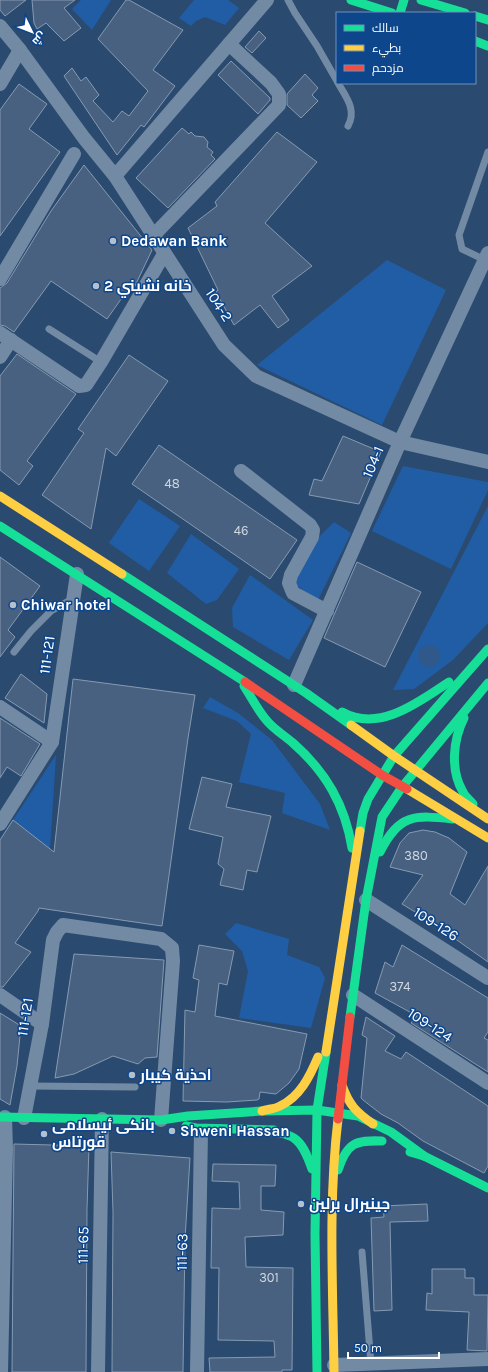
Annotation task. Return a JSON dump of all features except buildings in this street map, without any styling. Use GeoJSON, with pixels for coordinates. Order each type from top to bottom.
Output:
{"type":"FeatureCollection","features":[{"type":"Feature","properties":{"kind":"main road"},"geometry":{"type":"LineString","coordinates":[[351,0],[389,12]]}},
{"type":"Feature","properties":{"kind":"main road"},"geometry":{"type":"LineString","coordinates":[[400,12],[404,0]]}},
{"type":"Feature","properties":{"kind":"main road"},"geometry":{"type":"LineString","coordinates":[[421,0],[462,12]]}},
{"type":"Feature","properties":{"kind":"main road"},"geometry":{"type":"LineString","coordinates":[[476,16],[488,20]]}},
{"type":"Feature","properties":{"kind":"main road"},"geometry":{"type":"LineString","coordinates":[[476,41],[488,46]]}},
{"type":"Feature","properties":{"kind":"main road"},"geometry":{"type":"LineString","coordinates":[[0,496],[294,685],[378,743],[394,756],[488,819]]}},
{"type":"Feature","properties":{"kind":"main road"},"geometry":{"type":"LineString","coordinates":[[0,526],[238,677],[382,775],[488,838]]}},
{"type":"Feature","properties":{"kind":"main road"},"geometry":{"type":"LineString","coordinates":[[334,1368],[332,1248],[334,1155],[323,1132],[317,1110],[363,813],[368,799],[394,756],[488,649]]}},
{"type":"Feature","properties":{"kind":"main road"},"geometry":{"type":"LineString","coordinates":[[306,693],[350,717],[381,718],[393,716],[410,708],[473,666]]}},
{"type":"Feature","properties":{"kind":"main road"},"geometry":{"type":"LineString","coordinates":[[238,677],[266,720],[312,761],[336,794],[348,823],[354,872]]}},
{"type":"Feature","properties":{"kind":"main road"},"geometry":{"type":"LineString","coordinates":[[317,1372],[315,1179],[323,1132],[339,1113],[366,900],[382,817],[415,770],[488,683]]}},
{"type":"Feature","properties":{"kind":"main road"},"geometry":{"type":"LineString","coordinates":[[474,699],[458,732],[454,748],[454,764],[456,779],[462,792],[488,819]]}},
{"type":"Feature","properties":{"kind":"main road"},"geometry":{"type":"LineString","coordinates":[[372,871],[383,844],[390,832],[401,822],[416,817],[458,819]]}},
{"type":"Feature","properties":{"kind":"main road"},"geometry":{"type":"LineString","coordinates":[[262,1111],[280,1106],[294,1097],[306,1082],[329,1030]]}},
{"type":"Feature","properties":{"kind":"main road"},"geometry":{"type":"LineString","coordinates":[[342,1085],[350,1105],[359,1114],[373,1124]]}},
{"type":"Feature","properties":{"kind":"main road"},"geometry":{"type":"LineString","coordinates":[[2,1117],[161,1120],[188,1116],[262,1111],[317,1110],[358,1116],[391,1132],[424,1156]]}},
{"type":"Feature","properties":{"kind":"main road"},"geometry":{"type":"LineString","coordinates":[[161,1120],[196,1128],[323,1132]]}},
{"type":"Feature","properties":{"kind":"main road"},"geometry":{"type":"LineString","coordinates":[[258,1130],[286,1133],[298,1138],[303,1144],[308,1155],[315,1179]]}},
{"type":"Feature","properties":{"kind":"main road"},"geometry":{"type":"LineString","coordinates":[[353,1133],[371,1136],[424,1156],[486,1183]]}},
{"type":"Feature","properties":{"kind":"main road"},"geometry":{"type":"LineString","coordinates":[[333,1195],[337,1171],[341,1158],[346,1149],[352,1144],[360,1141],[390,1144]]}},
{"type":"Feature","properties":{"kind":"street"},"geometry":{"type":"LineString","coordinates":[[115,176],[267,0]]}},
{"type":"Feature","properties":{"kind":"street","name":"104-2"},"geometry":{"type":"LineString","coordinates":[[0,26],[20,50],[84,138],[115,176],[224,345],[256,376],[400,442],[488,462]]}},
{"type":"Feature","properties":{"kind":"street"},"geometry":{"type":"LineString","coordinates":[[153,236],[279,105],[279,94],[271,84],[229,44]]}},
{"type":"Feature","properties":{"kind":"street"},"geometry":{"type":"LineString","coordinates":[[0,84],[20,50]]}},
{"type":"Feature","properties":{"kind":"street"},"geometry":{"type":"LineString","coordinates":[[0,279],[74,154]]}},
{"type":"Feature","properties":{"kind":"street"},"geometry":{"type":"LineString","coordinates":[[0,357],[6,337],[79,386],[86,384],[101,362],[164,254]]}},
{"type":"Feature","properties":{"kind":"street","name":"104-1"},"geometry":{"type":"LineString","coordinates":[[294,685],[400,442],[486,257]]}},
{"type":"Feature","properties":{"kind":"street"},"geometry":{"type":"LineString","coordinates":[[241,471],[310,525],[313,530],[312,537],[290,575],[289,583],[293,593],[327,611]]}},
{"type":"Feature","properties":{"kind":"street","name":"111-121"},"geometry":{"type":"LineString","coordinates":[[52,742],[72,599],[77,574]]}},
{"type":"Feature","properties":{"kind":"street"},"geometry":{"type":"LineString","coordinates":[[0,707],[52,742],[0,824]]}},
{"type":"Feature","properties":{"kind":"street","name":"109-126"},"geometry":{"type":"LineString","coordinates":[[366,900],[488,978]]}},
{"type":"Feature","properties":{"kind":"street","name":"111-121"},"geometry":{"type":"LineString","coordinates":[[24,1118],[42,1024],[53,940],[63,925],[161,939],[172,948],[173,961],[161,1120]]}},
{"type":"Feature","properties":{"kind":"street"},"geometry":{"type":"LineString","coordinates":[[0,995],[42,1024]]}},
{"type":"Feature","properties":{"kind":"street","name":"109-124"},"geometry":{"type":"LineString","coordinates":[[353,995],[488,1084]]}},
{"type":"Feature","properties":{"kind":"street"},"geometry":{"type":"LineString","coordinates":[[1,1372],[6,1149],[2,1117]]}},
{"type":"Feature","properties":{"kind":"street","name":"111-65"},"geometry":{"type":"LineString","coordinates":[[98,1372],[102,1119]]}},
{"type":"Feature","properties":{"kind":"street","name":"111-63"},"geometry":{"type":"LineString","coordinates":[[197,1372],[202,1132]]}},
{"type":"Feature","properties":{"kind":"street"},"geometry":{"type":"LineString","coordinates":[[334,1368],[371,1364],[488,1359]]}},
{"type":"Feature","properties":{"kind":"lane"},"geometry":{"type":"LineString","coordinates":[[288,0],[317,46],[336,80]]}},
{"type":"Feature","properties":{"kind":"lane"},"geometry":{"type":"LineString","coordinates":[[338,84],[352,108],[351,120],[348,126]]}},
{"type":"Feature","properties":{"kind":"lane"},"geometry":{"type":"LineString","coordinates":[[486,257],[462,248],[459,235],[488,152]]}},
{"type":"Feature","properties":{"kind":"lane"},"geometry":{"type":"LineString","coordinates":[[49,329],[101,362]]}},
{"type":"Feature","properties":{"kind":"lane"},"geometry":{"type":"LineString","coordinates":[[14,652],[31,631],[51,612],[72,599]]}},
{"type":"Feature","properties":{"kind":"lane"},"geometry":{"type":"LineString","coordinates":[[30,1086],[134,1087]]}},
{"type":"Feature","properties":{"kind":"lane"},"geometry":{"type":"LineString","coordinates":[[362,1252],[371,1364]]}},
{"type":"Feature","properties":{"kind":"shaded area"},"geometry":{"type":"Polygon","coordinates":[[[81,0],[111,0],[92,30],[72,9],[81,0]]]}},
{"type":"Feature","properties":{"kind":"shaded area"},"geometry":{"type":"Polygon","coordinates":[[[194,0],[228,0],[239,8],[225,25],[205,17],[196,21],[191,26],[179,18],[194,0]]]}},
{"type":"Feature","properties":{"kind":"shaded area"},"geometry":{"type":"Polygon","coordinates":[[[387,260],[446,290],[382,425],[257,365],[387,260]]]}},
{"type":"Feature","properties":{"kind":"shaded area"},"geometry":{"type":"Polygon","coordinates":[[[403,466],[488,482],[488,490],[451,569],[372,531],[403,466]]]}},
{"type":"Feature","properties":{"kind":"shaded area"},"geometry":{"type":"Polygon","coordinates":[[[139,499],[180,526],[149,571],[109,543],[139,499]]]}},
{"type":"Feature","properties":{"kind":"shaded area"},"geometry":{"type":"Polygon","coordinates":[[[488,506],[488,623],[453,660],[414,689],[393,690],[488,506]]]}},
{"type":"Feature","properties":{"kind":"shaded area"},"geometry":{"type":"Polygon","coordinates":[[[334,522],[351,533],[317,602],[294,583],[297,574],[320,536],[334,522]]]}},
{"type":"Feature","properties":{"kind":"shaded area"},"geometry":{"type":"Polygon","coordinates":[[[191,534],[239,569],[217,600],[206,604],[167,573],[191,534]]]}},
{"type":"Feature","properties":{"kind":"shaded area"},"geometry":{"type":"Polygon","coordinates":[[[250,575],[313,620],[289,660],[233,627],[232,608],[250,575]]]}},
{"type":"Feature","properties":{"kind":"shaded area"},"geometry":{"type":"Polygon","coordinates":[[[425,645],[433,645],[440,652],[440,660],[433,667],[425,667],[418,660],[418,652],[425,645]]]}},
{"type":"Feature","properties":{"kind":"shaded area"},"geometry":{"type":"Polygon","coordinates":[[[210,697],[238,713],[272,740],[320,804],[330,830],[282,813],[285,793],[239,782],[251,734],[237,721],[203,708],[210,697]]]}},
{"type":"Feature","properties":{"kind":"shaded area"},"geometry":{"type":"Polygon","coordinates":[[[56,755],[50,849],[13,820],[56,755]]]}},
{"type":"Feature","properties":{"kind":"shaded area"},"geometry":{"type":"Polygon","coordinates":[[[236,923],[289,939],[287,955],[319,967],[325,978],[311,1028],[239,1018],[248,971],[242,951],[225,934],[236,923]]]}},
{"type":"Feature","properties":{"kind":"traffic: fast"},"geometry":{"type":"LineString","coordinates":[[351,0],[389,12]]}},
{"type":"Feature","properties":{"kind":"traffic: fast"},"geometry":{"type":"LineString","coordinates":[[400,12],[404,0]]}},
{"type":"Feature","properties":{"kind":"traffic: fast"},"geometry":{"type":"LineString","coordinates":[[421,0],[462,12]]}},
{"type":"Feature","properties":{"kind":"traffic: fast"},"geometry":{"type":"LineString","coordinates":[[476,16],[488,20]]}},
{"type":"Feature","properties":{"kind":"traffic: fast"},"geometry":{"type":"LineString","coordinates":[[476,41],[488,46]]}},
{"type":"Feature","properties":{"kind":"traffic: fast"},"geometry":{"type":"LineString","coordinates":[[0,526],[245,682]]}},
{"type":"Feature","properties":{"kind":"traffic: fast"},"geometry":{"type":"LineString","coordinates":[[122,574],[306,693],[351,725]]}},
{"type":"Feature","properties":{"kind":"traffic: fast"},"geometry":{"type":"LineString","coordinates":[[360,831],[363,813],[368,799],[394,756],[488,649]]}},
{"type":"Feature","properties":{"kind":"traffic: fast"},"geometry":{"type":"LineString","coordinates":[[342,712],[356,718],[370,719],[384,717],[412,706],[449,682]]}},
{"type":"Feature","properties":{"kind":"traffic: fast"},"geometry":{"type":"LineString","coordinates":[[350,1017],[366,900],[382,817],[402,787],[488,683]]}},
{"type":"Feature","properties":{"kind":"traffic: fast"},"geometry":{"type":"LineString","coordinates":[[244,686],[264,718],[305,754],[324,778],[339,804],[349,832],[352,848]]}},
{"type":"Feature","properties":{"kind":"traffic: fast"},"geometry":{"type":"LineString","coordinates":[[464,718],[455,745],[455,765],[459,783],[465,795],[473,804]]}},
{"type":"Feature","properties":{"kind":"traffic: fast"},"geometry":{"type":"LineString","coordinates":[[380,852],[394,830],[409,820],[428,817],[453,819]]}},
{"type":"Feature","properties":{"kind":"traffic: fast"},"geometry":{"type":"LineString","coordinates":[[317,1372],[315,1234],[317,1110],[326,1052]]}},
{"type":"Feature","properties":{"kind":"traffic: fast"},"geometry":{"type":"LineString","coordinates":[[0,1117],[161,1120],[188,1116],[262,1111],[317,1110],[358,1116],[391,1132],[424,1156]]}},
{"type":"Feature","properties":{"kind":"traffic: fast"},"geometry":{"type":"LineString","coordinates":[[186,1126],[196,1128],[274,1130]]}},
{"type":"Feature","properties":{"kind":"traffic: fast"},"geometry":{"type":"LineString","coordinates":[[258,1130],[280,1133],[294,1138],[299,1142],[308,1157],[312,1169]]}},
{"type":"Feature","properties":{"kind":"traffic: fast"},"geometry":{"type":"LineString","coordinates":[[338,1170],[345,1154],[353,1145],[365,1141],[382,1141]]}},
{"type":"Feature","properties":{"kind":"traffic: fast"},"geometry":{"type":"LineString","coordinates":[[410,1152],[424,1156],[488,1188]]}},
{"type":"Feature","properties":{"kind":"traffic: slow"},"geometry":{"type":"LineString","coordinates":[[0,496],[122,574]]}},
{"type":"Feature","properties":{"kind":"traffic: slow"},"geometry":{"type":"LineString","coordinates":[[351,725],[394,756],[488,819]]}},
{"type":"Feature","properties":{"kind":"traffic: slow"},"geometry":{"type":"LineString","coordinates":[[407,789],[488,838]]}},
{"type":"Feature","properties":{"kind":"traffic: slow"},"geometry":{"type":"LineString","coordinates":[[326,1052],[360,831]]}},
{"type":"Feature","properties":{"kind":"traffic: slow"},"geometry":{"type":"LineString","coordinates":[[262,1111],[278,1107],[299,1092],[312,1071],[318,1057]]}},
{"type":"Feature","properties":{"kind":"traffic: slow"},"geometry":{"type":"LineString","coordinates":[[342,1085],[350,1103],[362,1116],[373,1124]]}},
{"type":"Feature","properties":{"kind":"traffic: slow"},"geometry":{"type":"LineString","coordinates":[[334,1372],[332,1214],[338,1119]]}},
{"type":"Feature","properties":{"kind":"traffic: jam"},"geometry":{"type":"LineString","coordinates":[[245,682],[382,775],[407,789]]}},
{"type":"Feature","properties":{"kind":"traffic: jam"},"geometry":{"type":"LineString","coordinates":[[338,1119],[350,1017]]}},
{"type":"Feature","properties":{"kind":"place","name":"Dedawan Bank"},"geometry":{"type":"Point","coordinates":[113,241]}},
{"type":"Feature","properties":{"kind":"place","name":"خانه نشيني 2"},"geometry":{"type":"Point","coordinates":[96,286]}},
{"type":"Feature","properties":{"kind":"place","name":"Chiwar hotel"},"geometry":{"type":"Point","coordinates":[13,605]}},
{"type":"Feature","properties":{"kind":"place","name":"احذية كيبار"},"geometry":{"type":"Point","coordinates":[132,1075]}},
{"type":"Feature","properties":{"kind":"place","name":"Shweni Hassan"},"geometry":{"type":"Point","coordinates":[172,1131]}},
{"type":"Feature","properties":{"kind":"place","name":"بانکی ئیسلامی قورتاس"},"geometry":{"type":"Point","coordinates":[44,1134]}},
{"type":"Feature","properties":{"kind":"place","name":"جينيرال برلين"},"geometry":{"type":"Point","coordinates":[301,1204]}}]}
